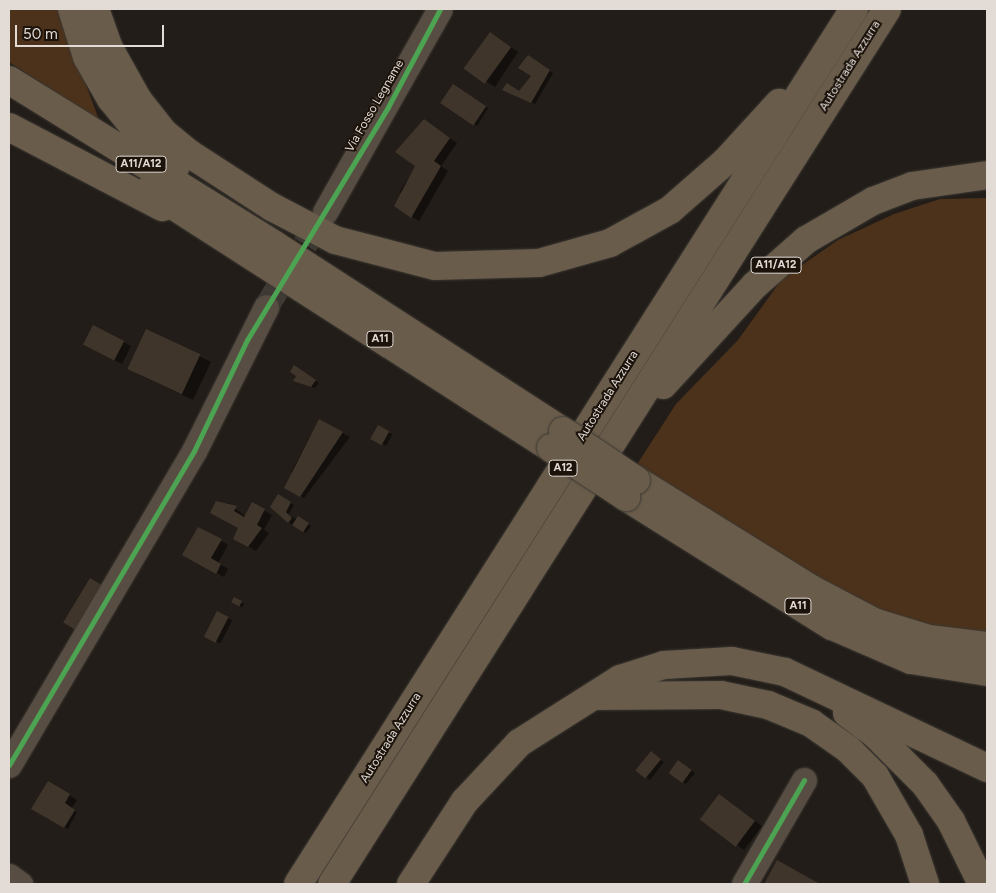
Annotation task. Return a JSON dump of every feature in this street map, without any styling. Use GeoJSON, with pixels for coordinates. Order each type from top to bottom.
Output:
{"type":"FeatureCollection","features":[{"type":"Feature","properties":{"kind":"highway"},"geometry":{"type":"LineString","coordinates":[[72,9],[101,83],[142,137],[275,245]]}},
{"type":"Feature","properties":{"kind":"highway"},"geometry":{"type":"LineString","coordinates":[[95,9],[109,48],[138,100],[164,133],[190,154],[272,207],[335,240],[403,260],[457,267],[559,259],[644,226],[670,210],[726,161],[827,51]]}},
{"type":"Feature","properties":{"kind":"highway","name":"Autostrada Azzurra"},"geometry":{"type":"LineString","coordinates":[[298,884],[854,9]]}},
{"type":"Feature","properties":{"kind":"highway","name":"Autostrada Azzurra"},"geometry":{"type":"LineString","coordinates":[[332,884],[887,9]]}},
{"type":"Feature","properties":{"kind":"highway","name":"A11/A12"},"geometry":{"type":"LineString","coordinates":[[9,80],[275,245],[557,440]]}},
{"type":"Feature","properties":{"kind":"highway","name":"A11/A12"},"geometry":{"type":"LineString","coordinates":[[9,98],[208,231]]}},
{"type":"Feature","properties":{"kind":"highway"},"geometry":{"type":"LineString","coordinates":[[9,126],[208,231]]}},
{"type":"Feature","properties":{"kind":"highway","name":"A11/A12"},"geometry":{"type":"LineString","coordinates":[[616,436],[755,286],[806,240],[873,201],[912,186],[987,175]]}},
{"type":"Feature","properties":{"kind":"highway","name":"A11"},"geometry":{"type":"LineString","coordinates":[[208,231],[557,440],[631,488],[832,626],[919,662],[987,672]]}},
{"type":"Feature","properties":{"kind":"highway"},"geometry":{"type":"LineString","coordinates":[[631,488],[859,615],[929,639],[987,646]]}},
{"type":"Feature","properties":{"kind":"highway"},"geometry":{"type":"LineString","coordinates":[[411,884],[478,786],[534,731],[620,679],[652,668],[693,660],[732,661],[809,681],[987,768]]}},
{"type":"Feature","properties":{"kind":"highway"},"geometry":{"type":"LineString","coordinates":[[594,696],[666,679],[747,687],[808,706],[849,729],[930,812],[965,884]]}},
{"type":"Feature","properties":{"kind":"highway"},"geometry":{"type":"LineString","coordinates":[[594,696],[721,695],[778,708],[837,740],[867,766],[898,778],[951,820],[982,884]]}},
{"type":"Feature","properties":{"kind":"highway"},"geometry":{"type":"LineString","coordinates":[[898,778],[925,884]]}},
{"type":"Feature","properties":{"kind":"street","name":"Via Fosso Legname"},"geometry":{"type":"LineString","coordinates":[[325,212],[440,9]]}},
{"type":"Feature","properties":{"kind":"street"},"geometry":{"type":"LineString","coordinates":[[9,765],[194,451],[266,307]]}},
{"type":"Feature","properties":{"kind":"street"},"geometry":{"type":"LineString","coordinates":[[744,884],[804,780]]}},
{"type":"Feature","properties":{"kind":"street"},"geometry":{"type":"LineString","coordinates":[[9,876],[20,884]]}},
{"type":"Feature","properties":{"kind":"shaded area"},"geometry":{"type":"Polygon","coordinates":[[[9,9],[58,9],[99,120],[9,62],[9,9]]]}},
{"type":"Feature","properties":{"kind":"shaded area"},"geometry":{"type":"Polygon","coordinates":[[[987,198],[987,634],[941,630],[894,616],[840,592],[636,466],[676,404],[738,340],[782,279],[838,240],[894,214],[940,199],[987,198]]]}},
{"type":"Feature","properties":{"kind":"building"},"geometry":{"type":"Polygon","coordinates":[[[490,32],[511,47],[485,84],[464,68],[490,32]]]}},
{"type":"Feature","properties":{"kind":"building"},"geometry":{"type":"Polygon","coordinates":[[[528,55],[550,70],[531,103],[502,90],[507,83],[519,91],[531,76],[518,68],[528,55]]]}},
{"type":"Feature","properties":{"kind":"building"},"geometry":{"type":"Polygon","coordinates":[[[453,84],[486,106],[473,125],[440,103],[453,84]]]}},
{"type":"Feature","properties":{"kind":"building"},"geometry":{"type":"Polygon","coordinates":[[[424,119],[450,138],[434,161],[441,166],[411,218],[394,206],[415,166],[395,152],[424,119]]]}},
{"type":"Feature","properties":{"kind":"building"},"geometry":{"type":"Polygon","coordinates":[[[93,325],[124,341],[114,360],[83,345],[93,325]]]}},
{"type":"Feature","properties":{"kind":"building"},"geometry":{"type":"Polygon","coordinates":[[[146,329],[200,354],[182,394],[127,369],[146,329]]]}},
{"type":"Feature","properties":{"kind":"building"},"geometry":{"type":"Polygon","coordinates":[[[294,365],[316,380],[311,387],[293,381],[296,376],[290,372],[294,365]]]}},
{"type":"Feature","properties":{"kind":"building"},"geometry":{"type":"Polygon","coordinates":[[[319,419],[343,432],[300,497],[284,488],[319,419]]]}},
{"type":"Feature","properties":{"kind":"building"},"geometry":{"type":"Polygon","coordinates":[[[378,425],[389,431],[382,445],[370,439],[378,425]]]}},
{"type":"Feature","properties":{"kind":"building"},"geometry":{"type":"Polygon","coordinates":[[[278,494],[291,502],[286,512],[292,518],[288,523],[270,507],[278,494]]]}},
{"type":"Feature","properties":{"kind":"building"},"geometry":{"type":"Polygon","coordinates":[[[216,501],[237,506],[234,511],[244,517],[252,502],[265,509],[257,525],[262,528],[248,547],[233,539],[238,528],[210,513],[216,501]]]}},
{"type":"Feature","properties":{"kind":"building"},"geometry":{"type":"Polygon","coordinates":[[[298,516],[309,523],[303,532],[292,525],[298,516]]]}},
{"type":"Feature","properties":{"kind":"building"},"geometry":{"type":"Polygon","coordinates":[[[198,527],[222,539],[211,558],[221,564],[216,574],[182,555],[198,527]]]}},
{"type":"Feature","properties":{"kind":"building"},"geometry":{"type":"Polygon","coordinates":[[[90,578],[105,587],[78,631],[63,623],[90,578]]]}},
{"type":"Feature","properties":{"kind":"building"},"geometry":{"type":"Polygon","coordinates":[[[234,597],[242,601],[239,606],[231,602],[234,597]]]}},
{"type":"Feature","properties":{"kind":"building"},"geometry":{"type":"Polygon","coordinates":[[[217,611],[229,617],[215,643],[204,637],[217,611]]]}},
{"type":"Feature","properties":{"kind":"building"},"geometry":{"type":"Polygon","coordinates":[[[651,751],[661,759],[645,779],[635,770],[651,751]]]}},
{"type":"Feature","properties":{"kind":"building"},"geometry":{"type":"Polygon","coordinates":[[[678,760],[692,770],[682,783],[669,773],[678,760]]]}},
{"type":"Feature","properties":{"kind":"building"},"geometry":{"type":"Polygon","coordinates":[[[48,781],[70,794],[65,803],[75,810],[64,828],[31,809],[48,781]]]}},
{"type":"Feature","properties":{"kind":"building"},"geometry":{"type":"Polygon","coordinates":[[[719,794],[755,821],[736,847],[700,820],[719,794]]]}},
{"type":"Feature","properties":{"kind":"building"},"geometry":{"type":"Polygon","coordinates":[[[777,860],[820,884],[764,884],[777,860]]]}},
{"type":"Feature","properties":{"kind":"tunnel"},"geometry":{"type":"LineString","coordinates":[[266,307],[325,212]]}},
{"type":"Feature","properties":{"kind":"cycle path"},"geometry":{"type":"LineString","coordinates":[[9,765],[194,451],[247,340],[388,107],[440,9]]}},
{"type":"Feature","properties":{"kind":"cycle path"},"geometry":{"type":"LineString","coordinates":[[744,884],[804,780]]}}]}
